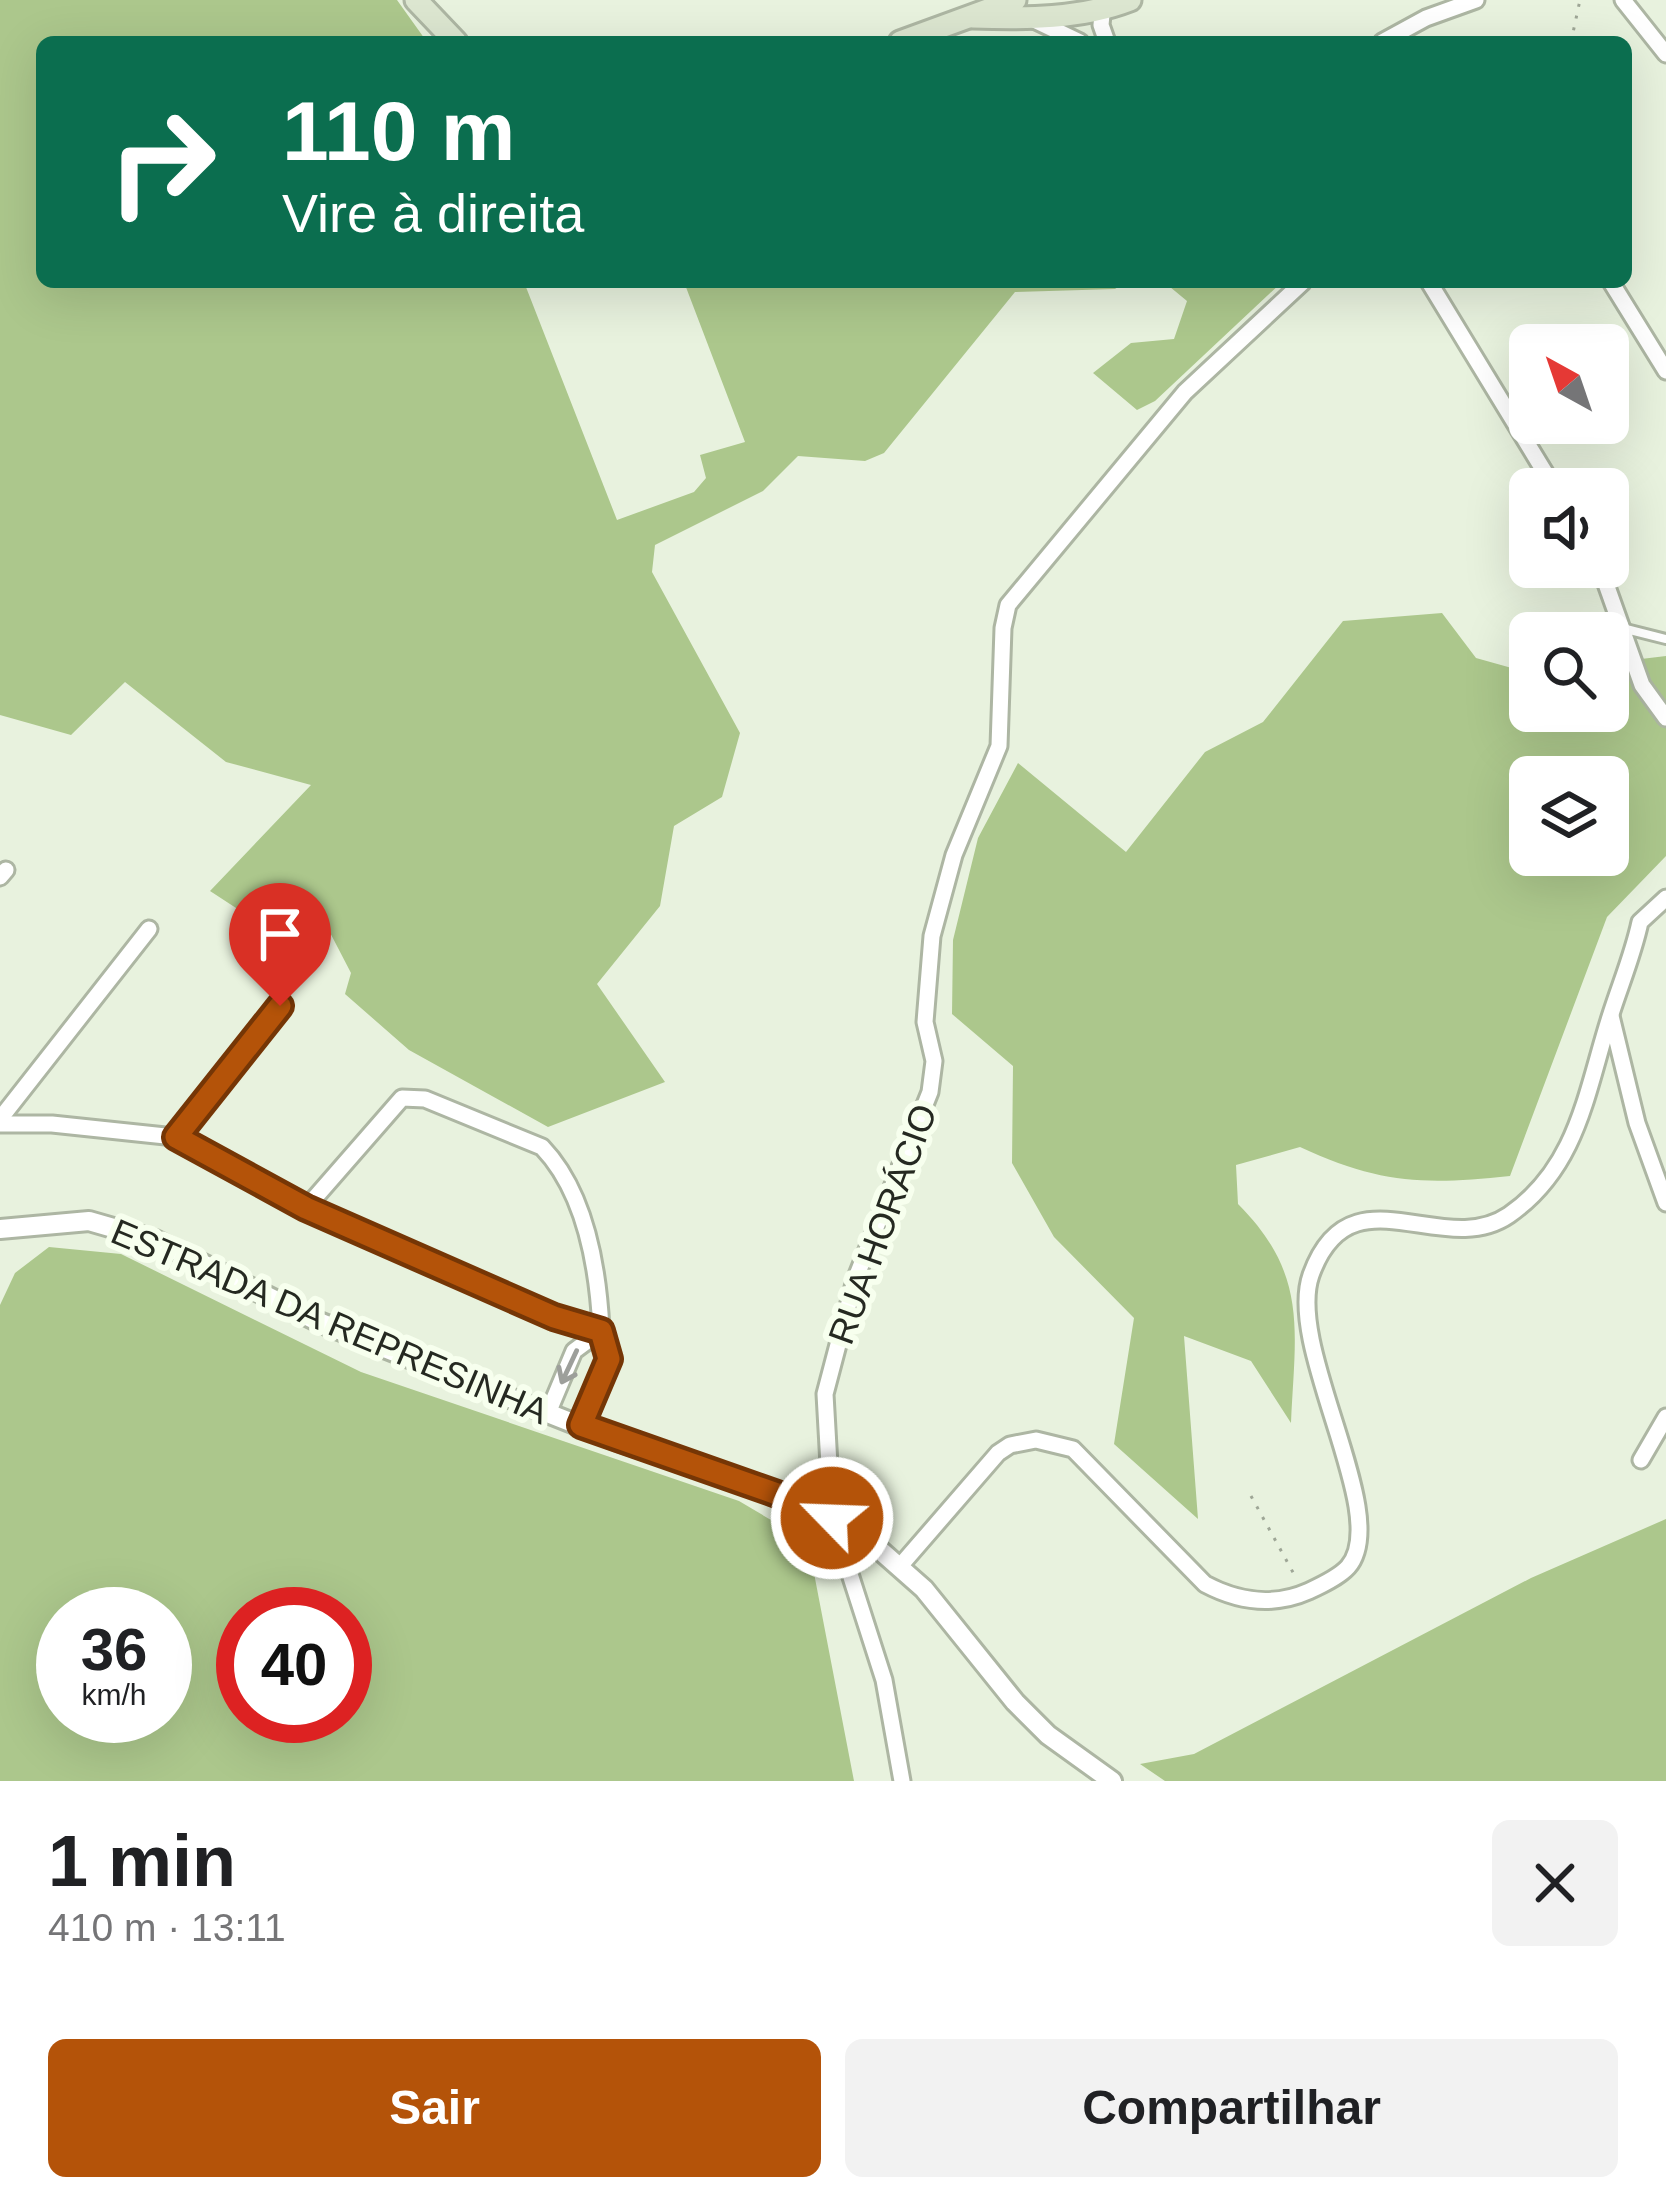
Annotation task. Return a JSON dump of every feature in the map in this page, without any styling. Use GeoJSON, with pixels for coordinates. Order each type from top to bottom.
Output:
{"type":"FeatureCollection","features":[{"type":"Feature","properties":{"kind":"main road"},"geometry":{"type":"LineString","coordinates":[[416,0],[450,36]]}},
{"type":"Feature","properties":{"kind":"main road"},"geometry":{"type":"LineString","coordinates":[[918,36],[1015,0]]}},
{"type":"Feature","properties":{"kind":"main road"},"geometry":{"type":"LineString","coordinates":[[974,17],[1032,19],[1130,0]]}},
{"type":"Feature","properties":{"kind":"street"},"geometry":{"type":"LineString","coordinates":[[1393,36],[1476,0]]}},
{"type":"Feature","properties":{"kind":"street"},"geometry":{"type":"LineString","coordinates":[[1623,0],[1666,54]]}},
{"type":"Feature","properties":{"kind":"street"},"geometry":{"type":"LineString","coordinates":[[1103,6],[1106,36]]}},
{"type":"Feature","properties":{"kind":"street"},"geometry":{"type":"LineString","coordinates":[[1032,19],[1067,36]]}},
{"type":"Feature","properties":{"kind":"street","name":"RUA HORÁCIO"},"geometry":{"type":"LineString","coordinates":[[902,1781],[884,1680],[832,1518],[825,1394],[855,1280],[930,1092],[934,1061],[926,1022],[932,936],[953,855],[999,746],[1008,605],[1185,392],[1297,288]]}},
{"type":"Feature","properties":{"kind":"street"},"geometry":{"type":"LineString","coordinates":[[1434,288],[1543,468]]}},
{"type":"Feature","properties":{"kind":"street"},"geometry":{"type":"LineString","coordinates":[[1614,288],[1666,371]]}},
{"type":"Feature","properties":{"kind":"street"},"geometry":{"type":"LineString","coordinates":[[1629,645],[1642,686],[1666,718]]}},
{"type":"Feature","properties":{"kind":"street"},"geometry":{"type":"LineString","coordinates":[[901,1565],[998,1453],[1010,1444],[1036,1440],[1073,1449],[1205,1584],[1232,1598],[1258,1602],[1304,1594],[1349,1566],[1359,1546],[1357,1501],[1307,1319],[1309,1281],[1319,1256],[1332,1238],[1369,1219],[1389,1217],[1460,1231],[1488,1225],[1506,1217],[1550,1181],[1575,1137],[1640,922],[1666,898]]}},
{"type":"Feature","properties":{"kind":"street"},"geometry":{"type":"LineString","coordinates":[[0,1121],[148,929]]}},
{"type":"Feature","properties":{"kind":"street"},"geometry":{"type":"LineString","coordinates":[[176,1137],[280,1006]]}},
{"type":"Feature","properties":{"kind":"street"},"geometry":{"type":"LineString","coordinates":[[1611,1014],[1637,1123],[1666,1203]]}},
{"type":"Feature","properties":{"kind":"street"},"geometry":{"type":"LineString","coordinates":[[306,1208],[402,1098],[425,1099],[542,1147],[556,1161],[572,1194],[601,1292],[601,1331],[609,1359],[581,1425]]}},
{"type":"Feature","properties":{"kind":"street"},"geometry":{"type":"LineString","coordinates":[[0,1121],[176,1137],[306,1208],[554,1317],[601,1331]]}},
{"type":"Feature","properties":{"kind":"street","name":"ESTRADA DA REPRESINHA"},"geometry":{"type":"LineString","coordinates":[[0,1228],[89,1222],[155,1240],[319,1322],[548,1414],[777,1494],[856,1528],[901,1565],[1048,1735],[1112,1781]]}},
{"type":"Feature","properties":{"kind":"street"},"geometry":{"type":"LineString","coordinates":[[548,1414],[574,1351],[601,1331]]}},
{"type":"Feature","properties":{"kind":"street"},"geometry":{"type":"LineString","coordinates":[[1641,1460],[1666,1417]]}},
{"type":"Feature","properties":{"kind":"lane"},"geometry":{"type":"LineString","coordinates":[[1629,630],[1666,639]]}},
{"type":"Feature","properties":{"kind":"path"},"geometry":{"type":"LineString","coordinates":[[1572,36],[1580,0]]}},
{"type":"Feature","properties":{"kind":"path"},"geometry":{"type":"LineString","coordinates":[[1251,1496],[1304,1594]]}},
{"type":"Feature","properties":{"kind":"green space"},"geometry":{"type":"Polygon","coordinates":[[[0,0],[397,0],[423,36],[36,36],[36,288],[526,288],[617,520],[694,492],[706,478],[700,455],[745,442],[686,288],[1116,288],[1015,292],[884,453],[865,461],[798,456],[763,491],[655,545],[652,572],[740,733],[722,797],[674,826],[660,906],[597,984],[665,1082],[548,1127],[409,1050],[345,994],[351,973],[324,921],[265,927],[210,891],[311,785],[226,762],[125,682],[71,735],[0,715],[0,0]]]}},
{"type":"Feature","properties":{"kind":"green space"},"geometry":{"type":"Polygon","coordinates":[[[1171,288],[1276,288],[1155,401],[1137,410],[1093,373],[1131,343],[1174,339],[1187,301],[1171,288]]]}},
{"type":"Feature","properties":{"kind":"green space"},"geometry":{"type":"Polygon","coordinates":[[[1442,613],[1476,658],[1509,667],[1509,732],[1629,732],[1629,660],[1666,656],[1666,856],[1607,917],[1510,1176],[1403,1179],[1354,1168],[1300,1147],[1236,1165],[1238,1204],[1277,1255],[1293,1306],[1291,1423],[1251,1361],[1184,1336],[1198,1519],[1114,1444],[1134,1318],[1054,1237],[1012,1163],[1013,1066],[952,1014],[953,940],[978,838],[1018,763],[1126,852],[1205,752],[1263,722],[1343,621],[1442,613]]]}},
{"type":"Feature","properties":{"kind":"green space"},"geometry":{"type":"Polygon","coordinates":[[[49,1247],[121,1254],[361,1372],[739,1501],[808,1542],[854,1781],[0,1781],[0,1305],[15,1273],[49,1247]]]}},
{"type":"Feature","properties":{"kind":"green space"},"geometry":{"type":"Polygon","coordinates":[[[1666,1519],[1666,1781],[1165,1781],[1140,1764],[1194,1754],[1531,1578],[1666,1519]]]}},
{"type":"Feature","properties":{"kind":"route"},"geometry":{"type":"LineString","coordinates":[[280,1006],[176,1137],[306,1208],[554,1317],[601,1331],[609,1359],[581,1425],[832,1518]]}}]}
